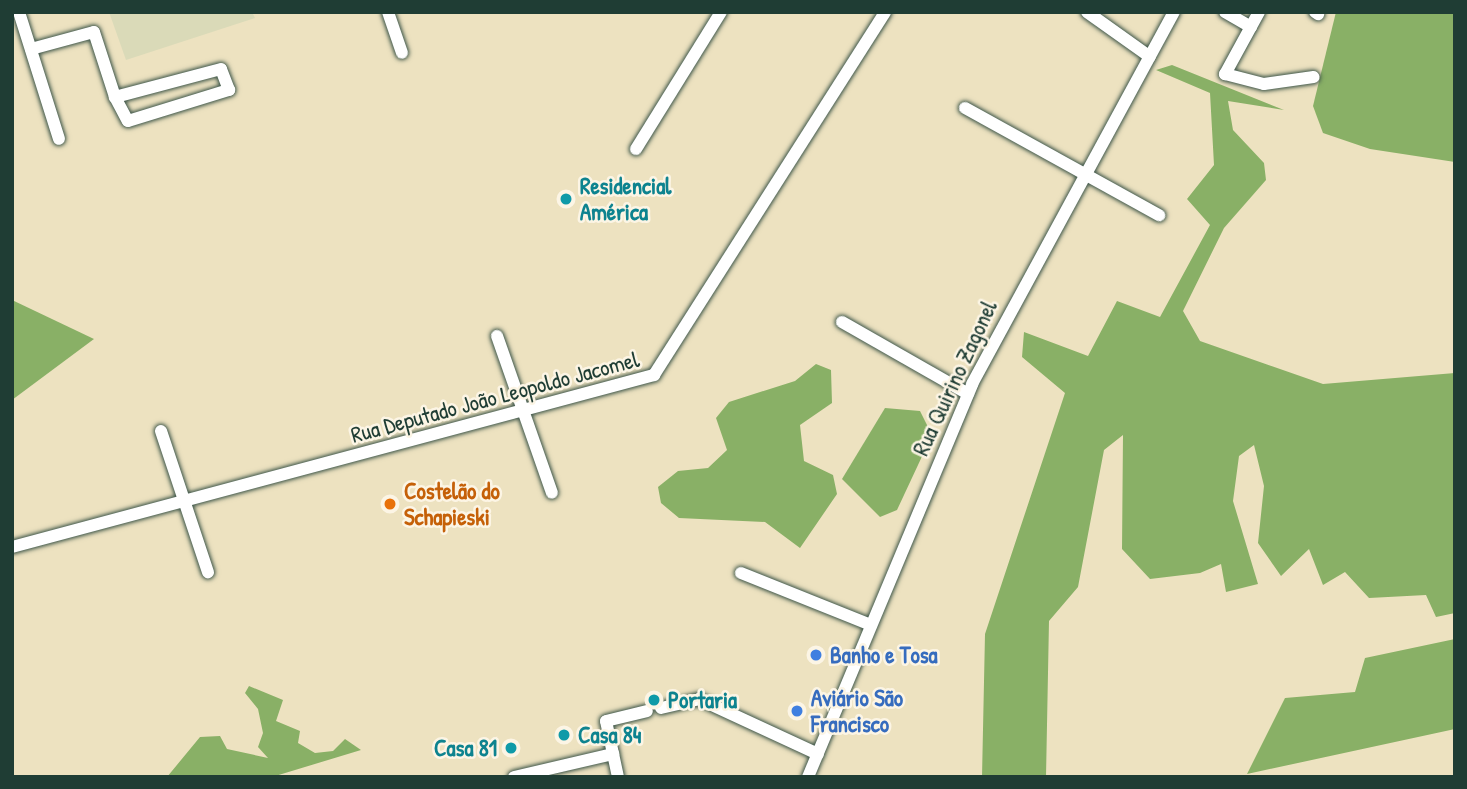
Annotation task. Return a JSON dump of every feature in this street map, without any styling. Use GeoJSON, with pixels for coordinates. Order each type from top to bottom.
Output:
{"type":"FeatureCollection","features":[{"type":"Feature","properties":{"kind":"street"},"geometry":{"type":"LineString","coordinates":[[19,12],[59,139]]}},
{"type":"Feature","properties":{"kind":"street"},"geometry":{"type":"LineString","coordinates":[[388,12],[402,53]]}},
{"type":"Feature","properties":{"kind":"street"},"geometry":{"type":"LineString","coordinates":[[636,149],[721,12]]}},
{"type":"Feature","properties":{"kind":"street","name":"Rua Deputado João Leopoldo Jacomel"},"geometry":{"type":"LineString","coordinates":[[12,547],[630,386],[663,367],[885,12]]}},
{"type":"Feature","properties":{"kind":"street"},"geometry":{"type":"LineString","coordinates":[[1087,12],[1150,57]]}},
{"type":"Feature","properties":{"kind":"street","name":"Rua Quirino Zagonel"},"geometry":{"type":"LineString","coordinates":[[808,777],[968,394],[1174,12]]}},
{"type":"Feature","properties":{"kind":"street"},"geometry":{"type":"LineString","coordinates":[[1225,12],[1251,27]]}},
{"type":"Feature","properties":{"kind":"street"},"geometry":{"type":"LineString","coordinates":[[1259,12],[1225,74],[1265,84],[1314,77]]}},
{"type":"Feature","properties":{"kind":"street"},"geometry":{"type":"LineString","coordinates":[[31,49],[91,30],[116,97],[128,121],[229,90],[221,69],[116,97]]}},
{"type":"Feature","properties":{"kind":"street"},"geometry":{"type":"LineString","coordinates":[[965,108],[1159,215]]}},
{"type":"Feature","properties":{"kind":"street"},"geometry":{"type":"LineString","coordinates":[[842,322],[968,394]]}},
{"type":"Feature","properties":{"kind":"street"},"geometry":{"type":"LineString","coordinates":[[497,336],[552,493]]}},
{"type":"Feature","properties":{"kind":"street"},"geometry":{"type":"LineString","coordinates":[[162,431],[208,572]]}},
{"type":"Feature","properties":{"kind":"street"},"geometry":{"type":"LineString","coordinates":[[741,573],[871,625]]}},
{"type":"Feature","properties":{"kind":"street"},"geometry":{"type":"LineString","coordinates":[[661,708],[699,699],[818,754]]}},
{"type":"Feature","properties":{"kind":"street"},"geometry":{"type":"LineString","coordinates":[[618,777],[606,721],[647,711]]}},
{"type":"Feature","properties":{"kind":"street"},"geometry":{"type":"LineString","coordinates":[[514,777],[613,754]]}},
{"type":"Feature","properties":{"kind":"shaded area"},"geometry":{"type":"Polygon","coordinates":[[[109,12],[252,12],[255,18],[126,60],[109,12]]]}},
{"type":"Feature","properties":{"kind":"green space"},"geometry":{"type":"Polygon","coordinates":[[[1336,12],[1455,12],[1455,162],[1370,149],[1323,133],[1313,106],[1336,12]]]}},
{"type":"Feature","properties":{"kind":"green space"},"geometry":{"type":"Polygon","coordinates":[[[1172,65],[1284,110],[1228,101],[1233,130],[1264,163],[1266,180],[1224,228],[1183,311],[1200,341],[1323,384],[1455,373],[1455,613],[1436,617],[1426,595],[1369,598],[1345,572],[1323,585],[1309,549],[1281,576],[1258,543],[1264,486],[1254,445],[1239,456],[1233,501],[1258,584],[1226,592],[1221,564],[1200,573],[1150,579],[1122,549],[1123,435],[1104,450],[1078,587],[1049,621],[1046,777],[982,777],[985,634],[1065,393],[1022,357],[1024,332],[1088,356],[1117,301],[1160,317],[1210,225],[1187,199],[1214,165],[1210,93],[1156,70],[1172,65]]]}},
{"type":"Feature","properties":{"kind":"green space"},"geometry":{"type":"Polygon","coordinates":[[[12,300],[94,339],[12,400],[12,300]]]}},
{"type":"Feature","properties":{"kind":"green space"},"geometry":{"type":"Polygon","coordinates":[[[816,364],[831,370],[832,403],[800,425],[804,461],[833,475],[837,494],[800,548],[765,522],[679,518],[661,503],[658,487],[678,471],[708,468],[727,450],[716,418],[729,402],[795,381],[816,364]]]}},
{"type":"Feature","properties":{"kind":"green space"},"geometry":{"type":"Polygon","coordinates":[[[885,408],[920,411],[932,435],[897,510],[880,517],[842,479],[885,408]]]}},
{"type":"Feature","properties":{"kind":"green space"},"geometry":{"type":"Polygon","coordinates":[[[1455,639],[1455,729],[1247,774],[1285,698],[1355,692],[1365,658],[1455,639]]]}},
{"type":"Feature","properties":{"kind":"green space"},"geometry":{"type":"Polygon","coordinates":[[[249,686],[283,700],[276,721],[300,731],[298,743],[315,753],[333,751],[345,739],[361,750],[272,777],[167,777],[200,737],[220,736],[227,749],[268,758],[258,747],[263,733],[258,709],[245,693],[249,686]]]}},
{"type":"Feature","properties":{"kind":"place","name":"Residencial América"},"geometry":{"type":"Point","coordinates":[566,199]}},
{"type":"Feature","properties":{"kind":"place","name":"Costelão do Schapieski"},"geometry":{"type":"Point","coordinates":[390,504]}},
{"type":"Feature","properties":{"kind":"place","name":"Banho e Tosa"},"geometry":{"type":"Point","coordinates":[816,655]}},
{"type":"Feature","properties":{"kind":"place","name":"Portaria"},"geometry":{"type":"Point","coordinates":[654,700]}},
{"type":"Feature","properties":{"kind":"place","name":"Aviário São Francisco"},"geometry":{"type":"Point","coordinates":[797,711]}},
{"type":"Feature","properties":{"kind":"place","name":"Casa 84"},"geometry":{"type":"Point","coordinates":[564,735]}},
{"type":"Feature","properties":{"kind":"place","name":"Casa 81"},"geometry":{"type":"Point","coordinates":[511,748]}}]}
